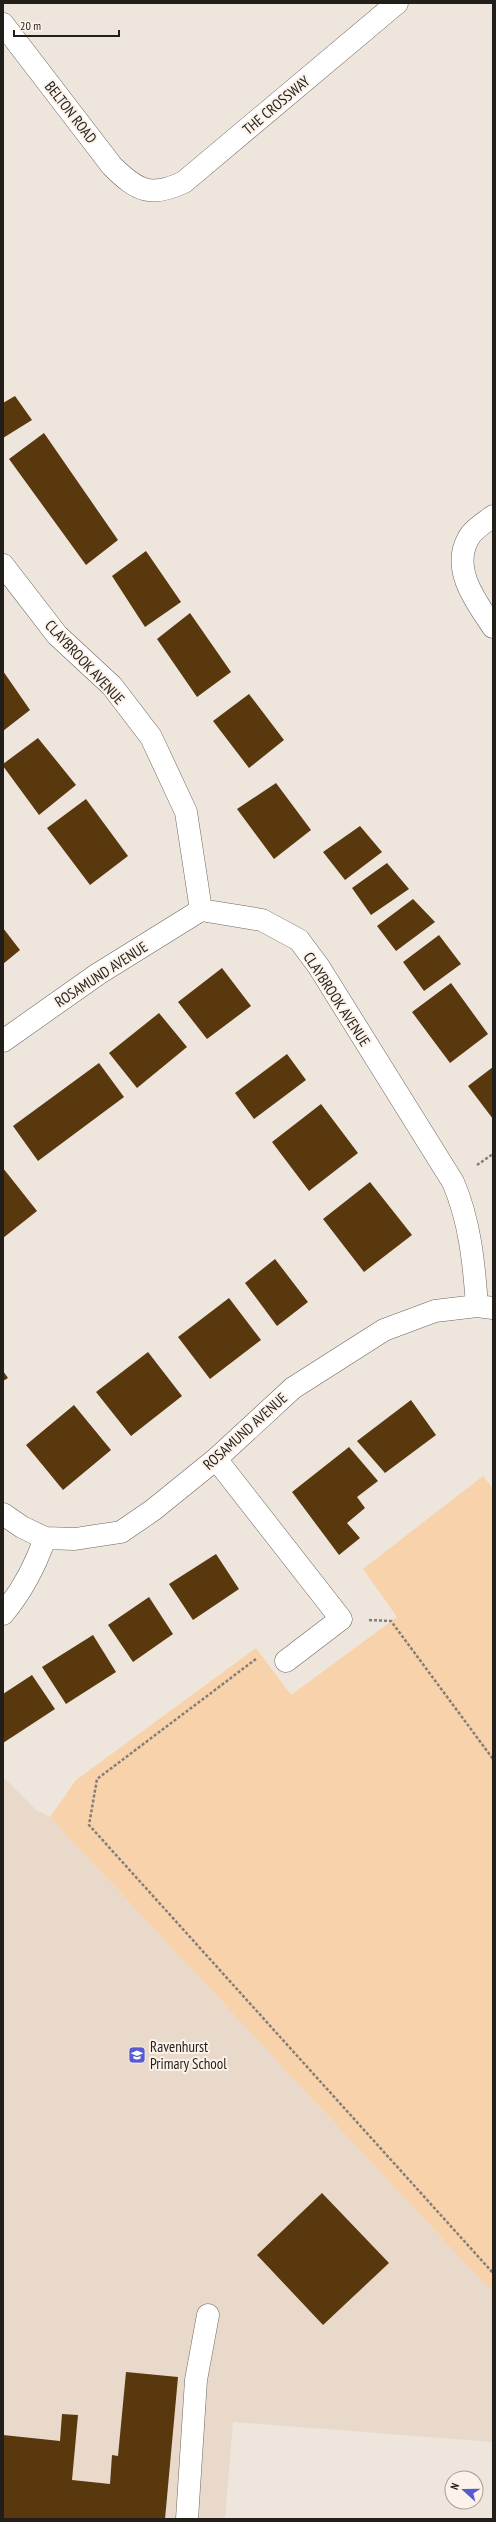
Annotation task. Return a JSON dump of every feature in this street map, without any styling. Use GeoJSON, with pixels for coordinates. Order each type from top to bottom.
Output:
{"type":"FeatureCollection","features":[{"type":"Feature","properties":{"kind":"street","name":"THE CROSSWAY"},"geometry":{"type":"LineString","coordinates":[[147,190],[167,190],[184,182],[397,3]]}},
{"type":"Feature","properties":{"kind":"street","name":"BELTON ROAD"},"geometry":{"type":"LineString","coordinates":[[3,24],[112,166],[129,182],[147,190]]}},
{"type":"Feature","properties":{"kind":"street"},"geometry":{"type":"LineString","coordinates":[[493,516],[468,538],[463,558],[470,591],[493,627]]}},
{"type":"Feature","properties":{"kind":"street","name":"CLAYBROOK AVENUE"},"geometry":{"type":"LineString","coordinates":[[3,565],[57,635],[112,686],[151,738],[186,812],[201,910],[262,920],[299,940],[319,967],[453,1182],[463,1204],[473,1262],[485,1307]]}},
{"type":"Feature","properties":{"kind":"street","name":"ROSAMUND AVENUE"},"geometry":{"type":"LineString","coordinates":[[3,1041],[98,974],[201,910]]}},
{"type":"Feature","properties":{"kind":"street","name":"ROSAMUND AVENUE"},"geometry":{"type":"LineString","coordinates":[[3,1514],[22,1527],[45,1538],[75,1539],[121,1532],[153,1510],[216,1459],[293,1388],[384,1330],[436,1311],[485,1307]]}},
{"type":"Feature","properties":{"kind":"street"},"geometry":{"type":"LineString","coordinates":[[216,1459],[341,1620],[286,1661]]}},
{"type":"Feature","properties":{"kind":"street"},"geometry":{"type":"LineString","coordinates":[[3,1614],[22,1591],[36,1564],[45,1538]]}},
{"type":"Feature","properties":{"kind":"street"},"geometry":{"type":"LineString","coordinates":[[187,2519],[196,2380],[208,2315]]}},
{"type":"Feature","properties":{"kind":"path"},"geometry":{"type":"LineString","coordinates":[[341,1620],[391,1621],[493,1759]]}},
{"type":"Feature","properties":{"kind":"path"},"geometry":{"type":"LineString","coordinates":[[286,1661],[262,1655],[97,1779],[89,1825],[493,2273]]}},
{"type":"Feature","properties":{"kind":"shaded area"},"geometry":{"type":"Polygon","coordinates":[[[483,1476],[493,1489],[493,2293],[50,1817],[76,1780],[256,1648],[291,1695],[397,1617],[363,1569],[483,1476]]]}},
{"type":"Feature","properties":{"kind":"shaded area","name":"Ravenhurst Primary School"},"geometry":{"type":"Polygon","coordinates":[[[3,1777],[36,1810],[50,1817],[493,2293],[493,2442],[233,2422],[225,2519],[3,2519],[3,1777]]]}},
{"type":"Feature","properties":{"kind":"building"},"geometry":{"type":"Polygon","coordinates":[[[15,396],[32,420],[3,438],[3,403],[15,396]]]}},
{"type":"Feature","properties":{"kind":"building"},"geometry":{"type":"Polygon","coordinates":[[[44,433],[118,540],[86,565],[9,459],[44,433]]]}},
{"type":"Feature","properties":{"kind":"building"},"geometry":{"type":"Polygon","coordinates":[[[146,551],[181,602],[145,627],[112,576],[146,551]]]}},
{"type":"Feature","properties":{"kind":"building"},"geometry":{"type":"Polygon","coordinates":[[[190,613],[231,672],[197,697],[157,639],[190,613]]]}},
{"type":"Feature","properties":{"kind":"building"},"geometry":{"type":"Polygon","coordinates":[[[3,671],[30,710],[3,731],[3,671]]]}},
{"type":"Feature","properties":{"kind":"building"},"geometry":{"type":"Polygon","coordinates":[[[249,694],[284,740],[249,768],[213,721],[249,694]]]}},
{"type":"Feature","properties":{"kind":"building"},"geometry":{"type":"Polygon","coordinates":[[[38,738],[76,785],[39,815],[3,766],[3,764],[38,738]]]}},
{"type":"Feature","properties":{"kind":"building"},"geometry":{"type":"Polygon","coordinates":[[[276,783],[311,830],[274,859],[237,809],[276,783]]]}},
{"type":"Feature","properties":{"kind":"building"},"geometry":{"type":"Polygon","coordinates":[[[86,799],[128,856],[90,885],[47,828],[86,799]]]}},
{"type":"Feature","properties":{"kind":"building"},"geometry":{"type":"Polygon","coordinates":[[[360,826],[382,852],[345,880],[323,852],[360,826]]]}},
{"type":"Feature","properties":{"kind":"building"},"geometry":{"type":"Polygon","coordinates":[[[387,863],[409,889],[371,915],[352,888],[387,863]]]}},
{"type":"Feature","properties":{"kind":"building"},"geometry":{"type":"Polygon","coordinates":[[[413,899],[435,922],[396,951],[377,926],[413,899]]]}},
{"type":"Feature","properties":{"kind":"building"},"geometry":{"type":"Polygon","coordinates":[[[3,928],[20,950],[3,964],[3,928]]]}},
{"type":"Feature","properties":{"kind":"building"},"geometry":{"type":"Polygon","coordinates":[[[439,935],[461,964],[424,991],[403,962],[439,935]]]}},
{"type":"Feature","properties":{"kind":"building"},"geometry":{"type":"Polygon","coordinates":[[[222,968],[251,1006],[207,1039],[178,1002],[222,968]]]}},
{"type":"Feature","properties":{"kind":"building"},"geometry":{"type":"Polygon","coordinates":[[[451,983],[488,1034],[450,1063],[412,1012],[451,983]]]}},
{"type":"Feature","properties":{"kind":"building"},"geometry":{"type":"Polygon","coordinates":[[[159,1013],[187,1047],[137,1088],[109,1053],[159,1013]]]}},
{"type":"Feature","properties":{"kind":"building"},"geometry":{"type":"Polygon","coordinates":[[[287,1054],[306,1080],[254,1119],[235,1093],[287,1054]]]}},
{"type":"Feature","properties":{"kind":"building"},"geometry":{"type":"Polygon","coordinates":[[[99,1063],[124,1097],[38,1161],[13,1126],[99,1063]]]}},
{"type":"Feature","properties":{"kind":"building"},"geometry":{"type":"Polygon","coordinates":[[[493,1067],[493,1119],[468,1086],[493,1067]]]}},
{"type":"Feature","properties":{"kind":"building"},"geometry":{"type":"Polygon","coordinates":[[[321,1104],[358,1153],[309,1191],[272,1142],[321,1104]]]}},
{"type":"Feature","properties":{"kind":"building"},"geometry":{"type":"Polygon","coordinates":[[[3,1168],[37,1211],[3,1238],[3,1168]]]}},
{"type":"Feature","properties":{"kind":"building"},"geometry":{"type":"Polygon","coordinates":[[[370,1182],[412,1235],[364,1272],[323,1219],[370,1182]]]}},
{"type":"Feature","properties":{"kind":"building"},"geometry":{"type":"Polygon","coordinates":[[[275,1259],[308,1302],[277,1326],[245,1283],[275,1259]]]}},
{"type":"Feature","properties":{"kind":"building"},"geometry":{"type":"Polygon","coordinates":[[[229,1298],[261,1340],[210,1379],[178,1337],[229,1298]]]}},
{"type":"Feature","properties":{"kind":"building"},"geometry":{"type":"Polygon","coordinates":[[[148,1352],[182,1396],[131,1436],[96,1392],[148,1352]]]}},
{"type":"Feature","properties":{"kind":"building"},"geometry":{"type":"Polygon","coordinates":[[[3,1371],[8,1378],[3,1381],[3,1371]]]}},
{"type":"Feature","properties":{"kind":"building"},"geometry":{"type":"Polygon","coordinates":[[[411,1400],[436,1435],[385,1473],[357,1441],[411,1400]]]}},
{"type":"Feature","properties":{"kind":"building"},"geometry":{"type":"Polygon","coordinates":[[[74,1405],[111,1450],[63,1490],[26,1445],[74,1405]]]}},
{"type":"Feature","properties":{"kind":"building"},"geometry":{"type":"Polygon","coordinates":[[[349,1447],[378,1481],[357,1497],[365,1508],[347,1523],[360,1538],[339,1555],[292,1492],[349,1447]]]}},
{"type":"Feature","properties":{"kind":"building"},"geometry":{"type":"Polygon","coordinates":[[[216,1554],[239,1589],[193,1620],[169,1584],[216,1554]]]}},
{"type":"Feature","properties":{"kind":"building"},"geometry":{"type":"Polygon","coordinates":[[[149,1597],[173,1634],[133,1662],[108,1625],[149,1597]]]}},
{"type":"Feature","properties":{"kind":"building"},"geometry":{"type":"Polygon","coordinates":[[[93,1635],[116,1672],[66,1704],[42,1667],[93,1635]]]}},
{"type":"Feature","properties":{"kind":"building"},"geometry":{"type":"Polygon","coordinates":[[[32,1675],[55,1709],[3,1743],[3,1694],[32,1675]]]}},
{"type":"Feature","properties":{"kind":"building"},"geometry":{"type":"Polygon","coordinates":[[[322,2193],[389,2263],[323,2325],[257,2255],[322,2193]]]}},
{"type":"Feature","properties":{"kind":"building"},"geometry":{"type":"Polygon","coordinates":[[[126,2372],[178,2377],[165,2519],[3,2519],[3,2435],[60,2441],[62,2414],[78,2415],[72,2480],[110,2484],[112,2455],[118,2456],[126,2372]]]}},
{"type":"Feature","properties":{"kind":"place","name":"Ravenhurst Primary School"},"geometry":{"type":"Point","coordinates":[137,2055]}}]}
